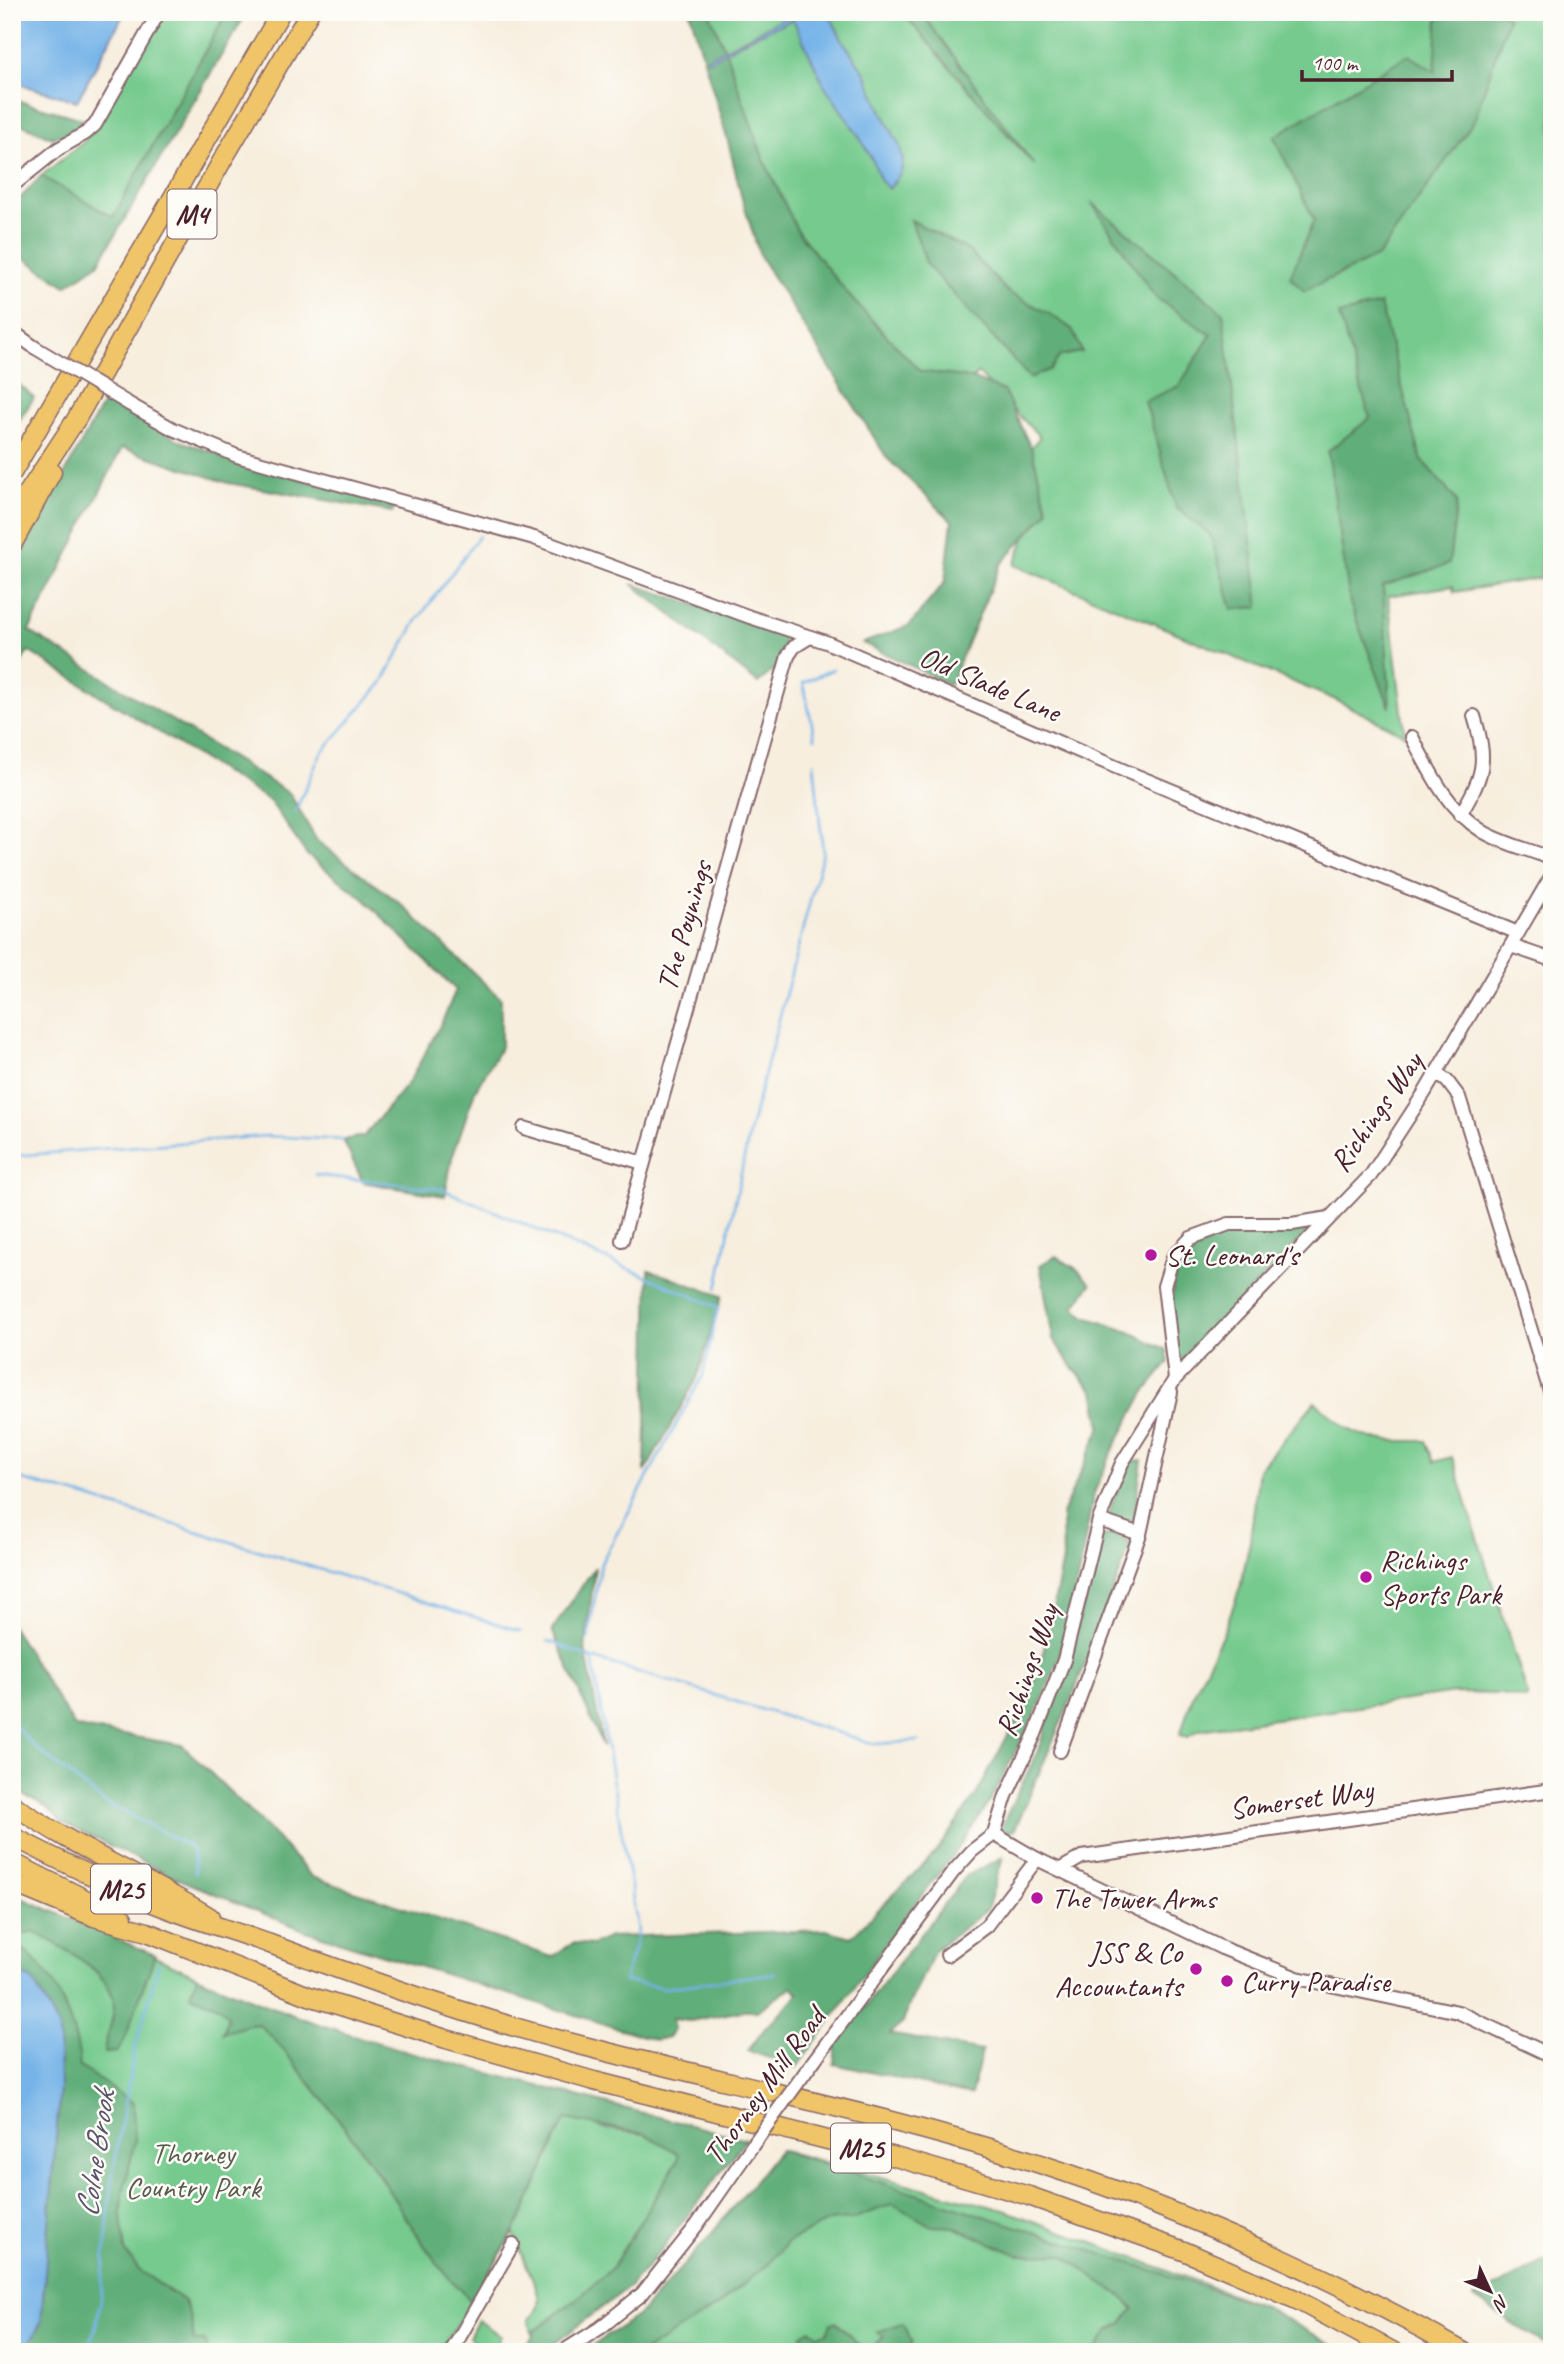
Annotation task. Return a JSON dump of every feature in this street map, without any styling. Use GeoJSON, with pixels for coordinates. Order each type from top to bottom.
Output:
{"type":"FeatureCollection","features":[{"type":"Feature","properties":{"kind":"highway","name":"M4"},"geometry":{"type":"LineString","coordinates":[[12,473],[281,12]]}},
{"type":"Feature","properties":{"kind":"highway","name":"M4"},"geometry":{"type":"LineString","coordinates":[[12,517],[77,418],[222,161],[310,12]]}},
{"type":"Feature","properties":{"kind":"highway"},"geometry":{"type":"LineString","coordinates":[[12,456],[52,407]]}},
{"type":"Feature","properties":{"kind":"highway"},"geometry":{"type":"LineString","coordinates":[[12,545],[43,493],[77,418]]}},
{"type":"Feature","properties":{"kind":"highway"},"geometry":{"type":"LineString","coordinates":[[12,1804],[55,1832],[175,1895],[234,1931]]}},
{"type":"Feature","properties":{"kind":"highway","name":"M25"},"geometry":{"type":"LineString","coordinates":[[12,1836],[153,1903],[398,1991],[492,2021],[621,2056],[912,2127],[1087,2180],[1213,2227],[1306,2268],[1390,2310],[1464,2352]]}},
{"type":"Feature","properties":{"kind":"highway","name":"M25"},"geometry":{"type":"LineString","coordinates":[[12,1863],[100,1905],[147,1932],[309,1996],[512,2060],[895,2157],[1028,2196],[1196,2257],[1297,2300],[1394,2352]]}},
{"type":"Feature","properties":{"kind":"highway"},"geometry":{"type":"LineString","coordinates":[[12,1884],[94,1917],[147,1932]]}},
{"type":"Feature","properties":{"kind":"street"},"geometry":{"type":"LineString","coordinates":[[12,186],[58,149],[95,125],[159,12]]}},
{"type":"Feature","properties":{"kind":"street","name":"Old Slade Lane"},"geometry":{"type":"LineString","coordinates":[[12,331],[34,347],[173,429],[237,456],[534,538],[826,642],[1125,771],[1518,933]]}},
{"type":"Feature","properties":{"kind":"street","name":"The Poynings"},"geometry":{"type":"LineString","coordinates":[[622,1240],[788,656],[794,647],[810,637]]}},
{"type":"Feature","properties":{"kind":"street"},"geometry":{"type":"LineString","coordinates":[[1460,815],[1474,793],[1481,771],[1483,746],[1474,716]]}},
{"type":"Feature","properties":{"kind":"street"},"geometry":{"type":"LineString","coordinates":[[1412,737],[1434,780],[1460,815],[1483,832],[1552,859]]}},
{"type":"Feature","properties":{"kind":"street","name":"Richings Way"},"geometry":{"type":"LineString","coordinates":[[993,1834],[1006,1796],[1065,1660],[1099,1520],[1122,1463],[1174,1380],[1371,1175],[1436,1073],[1552,875]]}},
{"type":"Feature","properties":{"kind":"street"},"geometry":{"type":"LineString","coordinates":[[1511,946],[1552,960]]}},
{"type":"Feature","properties":{"kind":"street"},"geometry":{"type":"LineString","coordinates":[[1436,1073],[1447,1081],[1458,1097],[1552,1398]]}},
{"type":"Feature","properties":{"kind":"street"},"geometry":{"type":"LineString","coordinates":[[524,1128],[643,1163]]}},
{"type":"Feature","properties":{"kind":"street"},"geometry":{"type":"LineString","coordinates":[[1174,1380],[1164,1286],[1173,1257],[1191,1238],[1229,1224],[1292,1224],[1329,1218]]}},
{"type":"Feature","properties":{"kind":"street","name":"Richings Way"},"geometry":{"type":"LineString","coordinates":[[1060,1751],[1140,1534],[1174,1380]]}},
{"type":"Feature","properties":{"kind":"street"},"geometry":{"type":"LineString","coordinates":[[1099,1520],[1140,1534]]}},
{"type":"Feature","properties":{"kind":"street","name":"Somerset Way"},"geometry":{"type":"LineString","coordinates":[[1061,1869],[1082,1857],[1552,1790]]}},
{"type":"Feature","properties":{"kind":"street"},"geometry":{"type":"LineString","coordinates":[[993,1834],[1037,1859],[1222,1948],[1297,1978],[1458,2012],[1552,2056]]}},
{"type":"Feature","properties":{"kind":"street","name":"Thorney Mill Road"},"geometry":{"type":"LineString","coordinates":[[562,2352],[600,2328],[642,2294],[697,2225],[953,1872],[972,1851],[993,1834]]}},
{"type":"Feature","properties":{"kind":"street"},"geometry":{"type":"LineString","coordinates":[[947,1955],[986,1926],[1037,1859]]}},
{"type":"Feature","properties":{"kind":"street"},"geometry":{"type":"LineString","coordinates":[[451,2352],[513,2244]]}},
{"type":"Feature","properties":{"kind":"green space"},"geometry":{"type":"Polygon","coordinates":[[[163,12],[227,12],[113,217],[41,176],[85,141],[163,12]]]}},
{"type":"Feature","properties":{"kind":"green space"},"geometry":{"type":"Polygon","coordinates":[[[227,12],[247,12],[98,264],[66,286],[24,258],[12,245],[12,207],[41,176],[113,217],[227,12]]]}},
{"type":"Feature","properties":{"kind":"green space"},"geometry":{"type":"Polygon","coordinates":[[[690,12],[1552,12],[1552,551],[1541,546],[1541,578],[1454,592],[1453,586],[1388,596],[1405,735],[1336,700],[1014,565],[1035,513],[1005,477],[1040,437],[978,373],[940,408],[870,400],[690,12]]]}},
{"type":"Feature","properties":{"kind":"green space"},"geometry":{"type":"Polygon","coordinates":[[[690,12],[709,12],[763,158],[798,232],[852,299],[920,371],[971,378],[1004,391],[1032,450],[1048,511],[1000,565],[950,685],[863,643],[910,625],[945,582],[952,521],[887,458],[760,256],[690,12]]]}},
{"type":"Feature","properties":{"kind":"green space"},"geometry":{"type":"Polygon","coordinates":[[[902,12],[921,12],[1034,165],[902,12]]]}},
{"type":"Feature","properties":{"kind":"green space"},"geometry":{"type":"Polygon","coordinates":[[[1442,12],[1500,12],[1508,18],[1474,121],[1378,256],[1304,291],[1290,277],[1314,220],[1274,137],[1408,55],[1435,71],[1438,15],[1442,12]]]}},
{"type":"Feature","properties":{"kind":"green space"},"geometry":{"type":"Polygon","coordinates":[[[12,99],[82,119],[77,130],[52,138],[21,124],[12,130],[12,99]]]}},
{"type":"Feature","properties":{"kind":"green space"},"geometry":{"type":"Polygon","coordinates":[[[1091,202],[1223,313],[1259,607],[1232,609],[1210,534],[1176,508],[1145,401],[1179,386],[1211,335],[1155,297],[1091,202]]]}},
{"type":"Feature","properties":{"kind":"green space"},"geometry":{"type":"Polygon","coordinates":[[[911,220],[968,250],[1008,292],[1072,329],[1082,352],[1060,356],[1051,369],[1030,378],[927,265],[911,220]]]}},
{"type":"Feature","properties":{"kind":"green space"},"geometry":{"type":"Polygon","coordinates":[[[1380,304],[1421,459],[1457,501],[1449,564],[1383,586],[1390,708],[1350,603],[1328,451],[1370,418],[1339,315],[1380,304]]]}},
{"type":"Feature","properties":{"kind":"green space"},"geometry":{"type":"Polygon","coordinates":[[[12,378],[34,398],[12,431],[12,378]]]}},
{"type":"Feature","properties":{"kind":"green space"},"geometry":{"type":"Polygon","coordinates":[[[106,398],[180,441],[239,461],[396,506],[392,512],[228,483],[122,448],[29,631],[290,794],[317,841],[400,903],[501,999],[501,1047],[475,1091],[452,1158],[445,1196],[363,1182],[343,1140],[364,1136],[409,1082],[456,990],[364,899],[307,855],[270,801],[28,651],[12,679],[12,570],[106,398]]]}},
{"type":"Feature","properties":{"kind":"green space"},"geometry":{"type":"Polygon","coordinates":[[[632,584],[779,632],[785,638],[776,668],[758,683],[632,584]]]}},
{"type":"Feature","properties":{"kind":"green space"},"geometry":{"type":"Polygon","coordinates":[[[1306,1227],[1308,1231],[1305,1235],[1179,1364],[1174,1365],[1172,1294],[1176,1272],[1184,1256],[1213,1237],[1251,1230],[1306,1227]]]}},
{"type":"Feature","properties":{"kind":"green space"},"geometry":{"type":"Polygon","coordinates":[[[1056,1256],[1078,1270],[1091,1284],[1074,1307],[1086,1317],[1130,1332],[1167,1350],[1169,1362],[1144,1393],[1113,1450],[1094,1493],[1075,1592],[1058,1661],[1044,1696],[990,1801],[797,2067],[748,2051],[766,2027],[799,1994],[792,1987],[757,2011],[742,2011],[690,2021],[672,2019],[674,2029],[668,2037],[656,2040],[306,1931],[174,1877],[61,1822],[45,1807],[12,1790],[12,1627],[75,1727],[182,1745],[270,1831],[312,1877],[552,1957],[573,1943],[592,1945],[610,1937],[826,1930],[851,1937],[935,1853],[976,1795],[1031,1692],[1046,1642],[1063,1560],[1062,1514],[1101,1427],[1094,1391],[1053,1339],[1040,1265],[1056,1256]]]}},
{"type":"Feature","properties":{"kind":"green space"},"geometry":{"type":"Polygon","coordinates":[[[649,1270],[722,1296],[697,1378],[645,1472],[649,1270]]]}},
{"type":"Feature","properties":{"kind":"green space","name":"Richings Sports Park"},"geometry":{"type":"Polygon","coordinates":[[[1315,1402],[1341,1424],[1364,1436],[1385,1440],[1426,1441],[1434,1462],[1452,1457],[1528,1696],[1526,1699],[1501,1694],[1455,1693],[1199,1730],[1188,1737],[1180,1735],[1193,1695],[1224,1631],[1240,1588],[1250,1541],[1259,1469],[1315,1402]]]}},
{"type":"Feature","properties":{"kind":"green space"},"geometry":{"type":"Polygon","coordinates":[[[1142,1460],[1133,1527],[1106,1519],[1128,1461],[1142,1460]]]}},
{"type":"Feature","properties":{"kind":"green space"},"geometry":{"type":"Polygon","coordinates":[[[1116,1532],[1131,1544],[1072,1697],[1014,1831],[999,1831],[1037,1753],[1067,1662],[1100,1538],[1116,1532]]]}},
{"type":"Feature","properties":{"kind":"green space"},"geometry":{"type":"Polygon","coordinates":[[[595,1567],[585,1648],[603,1746],[552,1630],[595,1567]]]}},
{"type":"Feature","properties":{"kind":"green space"},"geometry":{"type":"Polygon","coordinates":[[[1003,1857],[987,1910],[935,1950],[903,2023],[890,2034],[982,2051],[971,2095],[834,2064],[836,2045],[966,1876],[1003,1857]]]}},
{"type":"Feature","properties":{"kind":"green space","name":"Thorney Country Park"},"geometry":{"type":"Polygon","coordinates":[[[12,1894],[220,1987],[320,2025],[410,2053],[607,2129],[645,2134],[678,2153],[678,2160],[612,2268],[536,2330],[533,2336],[529,2319],[538,2307],[538,2294],[514,2233],[440,2352],[12,2352],[12,1894]]]}},
{"type":"Feature","properties":{"kind":"green space"},"geometry":{"type":"Polygon","coordinates":[[[12,1894],[155,1955],[123,2043],[117,2052],[104,2053],[114,2005],[111,1992],[104,1981],[82,1960],[33,1931],[12,1937],[12,1894]]]}},
{"type":"Feature","properties":{"kind":"green space"},"geometry":{"type":"Polygon","coordinates":[[[12,1939],[40,1966],[57,1990],[73,2029],[80,2067],[133,2103],[135,2141],[122,2198],[121,2216],[125,2251],[139,2270],[184,2301],[191,2318],[194,2341],[205,2341],[208,2352],[24,2352],[41,2323],[60,2088],[59,2028],[34,1982],[12,1968],[12,1939]]]}},
{"type":"Feature","properties":{"kind":"green space"},"geometry":{"type":"Polygon","coordinates":[[[197,1976],[310,2021],[387,2045],[746,2139],[630,2286],[541,2352],[510,2352],[530,2341],[535,2330],[612,2268],[678,2160],[678,2153],[645,2134],[565,2119],[520,2221],[471,2301],[438,2264],[359,2147],[281,2047],[258,2024],[223,2033],[228,2017],[219,2006],[190,1995],[197,1976]]]}},
{"type":"Feature","properties":{"kind":"green space"},"geometry":{"type":"Polygon","coordinates":[[[780,2150],[1004,2210],[1266,2307],[1343,2352],[584,2352],[640,2314],[709,2237],[780,2150]]]}},
{"type":"Feature","properties":{"kind":"green space"},"geometry":{"type":"Polygon","coordinates":[[[780,2150],[1266,2307],[1343,2352],[1094,2352],[1110,2329],[1122,2323],[1134,2309],[1120,2295],[1063,2254],[1018,2255],[954,2227],[932,2226],[893,2204],[852,2219],[829,2221],[788,2242],[765,2267],[714,2308],[643,2352],[584,2352],[640,2314],[709,2237],[780,2150]]]}},
{"type":"Feature","properties":{"kind":"green space"},"geometry":{"type":"Polygon","coordinates":[[[1552,2257],[1552,2349],[1474,2298],[1552,2257]]]}},
{"type":"Feature","properties":{"kind":"green space"},"geometry":{"type":"Polygon","coordinates":[[[478,2320],[501,2336],[498,2341],[502,2352],[466,2352],[473,2341],[469,2337],[478,2320]]]}},
{"type":"Feature","properties":{"kind":"green space"},"geometry":{"type":"Polygon","coordinates":[[[836,2322],[861,2347],[861,2352],[761,2352],[767,2346],[798,2347],[802,2345],[802,2335],[811,2330],[818,2335],[827,2333],[831,2323],[836,2322]]]}},
{"type":"Feature","properties":{"kind":"green space"},"geometry":{"type":"Polygon","coordinates":[[[902,2323],[912,2341],[911,2352],[881,2351],[876,2344],[884,2337],[877,2332],[902,2323]]]}},
{"type":"Feature","properties":{"kind":"water"},"geometry":{"type":"Polygon","coordinates":[[[21,12],[125,12],[77,101],[12,82],[12,42],[21,12]]]}},
{"type":"Feature","properties":{"kind":"water"},"geometry":{"type":"Polygon","coordinates":[[[790,12],[828,12],[843,41],[865,73],[900,147],[903,161],[901,172],[889,189],[881,181],[858,135],[823,83],[793,19],[748,39],[709,61],[707,58],[790,15],[790,12]]]}},
{"type":"Feature","properties":{"kind":"water"},"geometry":{"type":"Polygon","coordinates":[[[12,1968],[34,1982],[59,2027],[60,2088],[41,2323],[24,2352],[12,2352],[12,1968]]]}},
{"type":"Feature","properties":{"kind":"waterway"},"geometry":{"type":"LineString","coordinates":[[295,812],[321,753],[382,683],[416,622],[479,536]]}},
{"type":"Feature","properties":{"kind":"waterway"},"geometry":{"type":"LineString","coordinates":[[815,738],[803,683],[833,669]]}},
{"type":"Feature","properties":{"kind":"waterway"},"geometry":{"type":"LineString","coordinates":[[717,1288],[750,1130],[823,852],[814,763]]}},
{"type":"Feature","properties":{"kind":"waterway"},"geometry":{"type":"LineString","coordinates":[[12,1156],[266,1136],[343,1140]]}},
{"type":"Feature","properties":{"kind":"waterway"},"geometry":{"type":"LineString","coordinates":[[315,1175],[442,1189],[718,1307],[703,1375],[601,1563],[588,1639]]}},
{"type":"Feature","properties":{"kind":"waterway"},"geometry":{"type":"LineString","coordinates":[[12,1477],[82,1496],[520,1631]]}},
{"type":"Feature","properties":{"kind":"waterway"},"geometry":{"type":"LineString","coordinates":[[548,1641],[592,1658],[875,1744],[919,1741]]}},
{"type":"Feature","properties":{"kind":"waterway"},"geometry":{"type":"LineString","coordinates":[[592,1658],[638,1929],[624,1981],[666,1988],[775,1973]]}},
{"type":"Feature","properties":{"kind":"waterway","name":"Colne Brook"},"geometry":{"type":"LineString","coordinates":[[12,1722],[31,1744],[101,1800],[187,1845],[193,1851],[195,1873]]}},
{"type":"Feature","properties":{"kind":"waterway","name":"Colne Brook"},"geometry":{"type":"LineString","coordinates":[[84,2352],[95,2330],[101,2299],[111,2184],[134,2052],[159,1963]]}},
{"type":"Feature","properties":{"kind":"place","name":"St. Leonard's"},"geometry":{"type":"Point","coordinates":[1151,1255]}},
{"type":"Feature","properties":{"kind":"place","name":"Richings Sports Park"},"geometry":{"type":"Point","coordinates":[1366,1577]}},
{"type":"Feature","properties":{"kind":"place","name":"The Tower Arms"},"geometry":{"type":"Point","coordinates":[1037,1898]}},
{"type":"Feature","properties":{"kind":"place","name":"JSS & Co Accountants"},"geometry":{"type":"Point","coordinates":[1196,1969]}},
{"type":"Feature","properties":{"kind":"place","name":"Curry Paradise"},"geometry":{"type":"Point","coordinates":[1227,1981]}}]}
